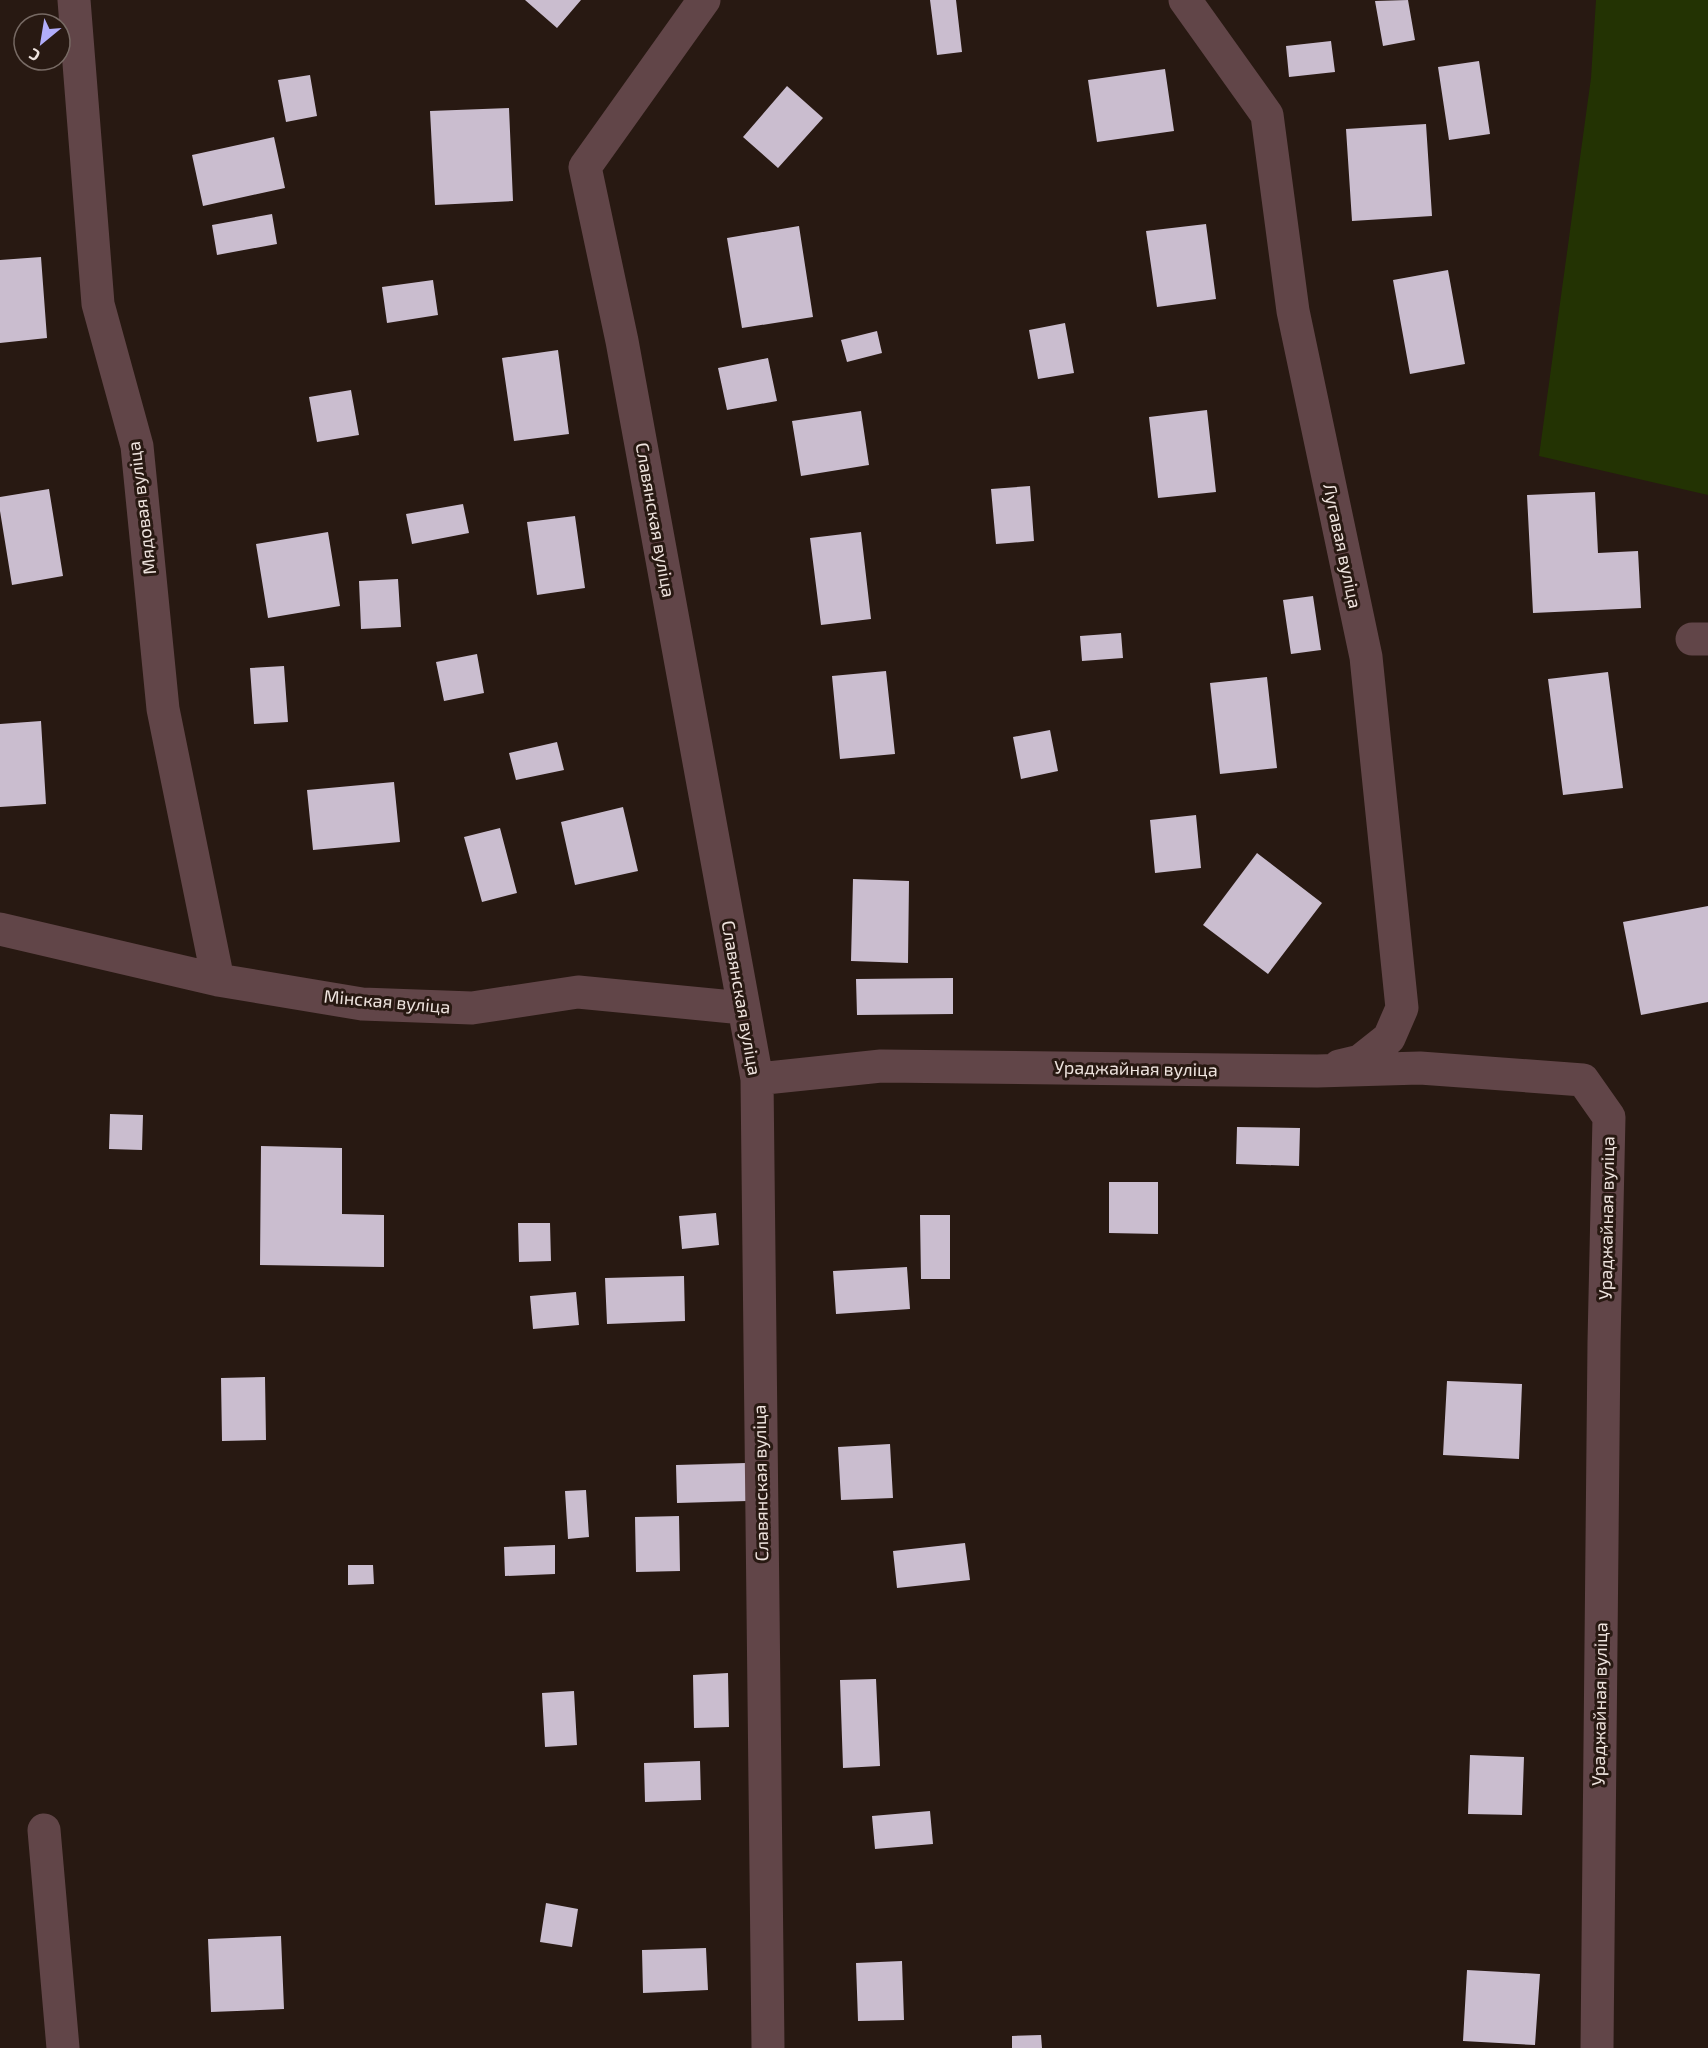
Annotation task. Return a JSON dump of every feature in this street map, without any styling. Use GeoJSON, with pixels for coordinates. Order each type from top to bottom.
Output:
{"type":"FeatureCollection","features":[{"type":"Feature","properties":{"kind":"street","name":"Мядовая вуліца"},"geometry":{"type":"LineString","coordinates":[[74,0],[98,304],[138,446],[163,709],[218,980]]}},
{"type":"Feature","properties":{"kind":"street","name":"Славянская вуліца"},"geometry":{"type":"LineString","coordinates":[[704,0],[585,167],[622,341],[757,1079],[768,2048]]}},
{"type":"Feature","properties":{"kind":"street","name":"Лугавая вуліца"},"geometry":{"type":"LineString","coordinates":[[1185,0],[1267,115],[1293,311],[1366,657],[1402,1008],[1389,1038],[1360,1061],[1317,1071]]}},
{"type":"Feature","properties":{"kind":"street","name":"Мінская вуліца"},"geometry":{"type":"LineString","coordinates":[[0,929],[218,980],[362,1004],[472,1008],[578,992],[743,1008]]}},
{"type":"Feature","properties":{"kind":"street","name":"Ураджайная вуліца"},"geometry":{"type":"LineString","coordinates":[[757,1079],[881,1066],[1317,1071],[1420,1068],[1583,1080],[1609,1117],[1604,1342],[1597,2048]]}},
{"type":"Feature","properties":{"kind":"street"},"geometry":{"type":"LineString","coordinates":[[44,1830],[63,2048]]}},
{"type":"Feature","properties":{"kind":"green space"},"geometry":{"type":"Polygon","coordinates":[[[1596,0],[1708,0],[1708,495],[1539,456],[1591,78],[1596,0]]]}},
{"type":"Feature","properties":{"kind":"building"},"geometry":{"type":"Polygon","coordinates":[[[525,0],[581,0],[557,28],[525,0]]]}},
{"type":"Feature","properties":{"kind":"building"},"geometry":{"type":"Polygon","coordinates":[[[930,0],[956,0],[962,52],[937,55],[930,0]]]}},
{"type":"Feature","properties":{"kind":"building"},"geometry":{"type":"Polygon","coordinates":[[[1408,0],[1415,40],[1383,46],[1375,1],[1408,0]]]}},
{"type":"Feature","properties":{"kind":"building"},"geometry":{"type":"Polygon","coordinates":[[[1331,41],[1335,72],[1289,77],[1286,46],[1331,41]]]}},
{"type":"Feature","properties":{"kind":"building"},"geometry":{"type":"Polygon","coordinates":[[[1479,61],[1490,134],[1449,140],[1438,67],[1479,61]]]}},
{"type":"Feature","properties":{"kind":"building"},"geometry":{"type":"Polygon","coordinates":[[[1165,69],[1174,131],[1097,142],[1088,80],[1165,69]]]}},
{"type":"Feature","properties":{"kind":"building"},"geometry":{"type":"Polygon","coordinates":[[[310,75],[317,116],[286,122],[278,80],[310,75]]]}},
{"type":"Feature","properties":{"kind":"building"},"geometry":{"type":"Polygon","coordinates":[[[787,86],[823,118],[778,168],[743,137],[787,86]]]}},
{"type":"Feature","properties":{"kind":"building"},"geometry":{"type":"Polygon","coordinates":[[[509,108],[513,201],[435,205],[430,111],[509,108]]]}},
{"type":"Feature","properties":{"kind":"building"},"geometry":{"type":"Polygon","coordinates":[[[1426,124],[1432,216],[1352,221],[1346,129],[1426,124]]]}},
{"type":"Feature","properties":{"kind":"building"},"geometry":{"type":"Polygon","coordinates":[[[274,137],[285,188],[203,206],[192,155],[274,137]]]}},
{"type":"Feature","properties":{"kind":"building"},"geometry":{"type":"Polygon","coordinates":[[[272,214],[277,244],[217,255],[212,225],[272,214]]]}},
{"type":"Feature","properties":{"kind":"building"},"geometry":{"type":"Polygon","coordinates":[[[1206,224],[1216,299],[1157,307],[1146,231],[1206,224]]]}},
{"type":"Feature","properties":{"kind":"building"},"geometry":{"type":"Polygon","coordinates":[[[799,226],[813,317],[742,328],[727,238],[799,226]]]}},
{"type":"Feature","properties":{"kind":"building"},"geometry":{"type":"Polygon","coordinates":[[[41,257],[47,338],[0,343],[0,260],[41,257]]]}},
{"type":"Feature","properties":{"kind":"building"},"geometry":{"type":"Polygon","coordinates":[[[1448,270],[1465,364],[1410,374],[1393,280],[1448,270]]]}},
{"type":"Feature","properties":{"kind":"building"},"geometry":{"type":"Polygon","coordinates":[[[433,280],[438,315],[387,323],[382,287],[433,280]]]}},
{"type":"Feature","properties":{"kind":"building"},"geometry":{"type":"Polygon","coordinates":[[[1065,323],[1074,373],[1038,379],[1029,330],[1065,323]]]}},
{"type":"Feature","properties":{"kind":"building"},"geometry":{"type":"Polygon","coordinates":[[[877,331],[882,353],[847,362],[841,340],[877,331]]]}},
{"type":"Feature","properties":{"kind":"building"},"geometry":{"type":"Polygon","coordinates":[[[558,350],[569,434],[514,441],[502,358],[558,350]]]}},
{"type":"Feature","properties":{"kind":"building"},"geometry":{"type":"Polygon","coordinates":[[[768,358],[777,401],[727,410],[718,368],[768,358]]]}},
{"type":"Feature","properties":{"kind":"building"},"geometry":{"type":"Polygon","coordinates":[[[351,390],[359,435],[317,442],[309,397],[351,390]]]}},
{"type":"Feature","properties":{"kind":"building"},"geometry":{"type":"Polygon","coordinates":[[[1207,410],[1216,492],[1158,498],[1149,417],[1207,410]]]}},
{"type":"Feature","properties":{"kind":"building"},"geometry":{"type":"Polygon","coordinates":[[[861,411],[869,465],[801,476],[792,421],[861,411]]]}},
{"type":"Feature","properties":{"kind":"building"},"geometry":{"type":"Polygon","coordinates":[[[1030,486],[1034,541],[996,544],[991,489],[1030,486]]]}},
{"type":"Feature","properties":{"kind":"building"},"geometry":{"type":"Polygon","coordinates":[[[49,489],[63,576],[12,585],[0,511],[0,497],[49,489]]]}},
{"type":"Feature","properties":{"kind":"building"},"geometry":{"type":"Polygon","coordinates":[[[1595,492],[1598,553],[1638,551],[1641,608],[1533,613],[1527,495],[1595,492]]]}},
{"type":"Feature","properties":{"kind":"building"},"geometry":{"type":"Polygon","coordinates":[[[463,504],[469,533],[412,544],[406,514],[463,504]]]}},
{"type":"Feature","properties":{"kind":"building"},"geometry":{"type":"Polygon","coordinates":[[[575,516],[585,588],[537,595],[527,522],[575,516]]]}},
{"type":"Feature","properties":{"kind":"building"},"geometry":{"type":"Polygon","coordinates":[[[328,532],[340,606],[268,618],[256,544],[328,532]]]}},
{"type":"Feature","properties":{"kind":"building"},"geometry":{"type":"Polygon","coordinates":[[[861,532],[871,619],[821,625],[810,538],[861,532]]]}},
{"type":"Feature","properties":{"kind":"building"},"geometry":{"type":"Polygon","coordinates":[[[398,579],[401,627],[361,629],[359,581],[398,579]]]}},
{"type":"Feature","properties":{"kind":"building"},"geometry":{"type":"Polygon","coordinates":[[[1313,596],[1321,650],[1291,654],[1283,600],[1313,596]]]}},
{"type":"Feature","properties":{"kind":"building"},"geometry":{"type":"Polygon","coordinates":[[[1121,633],[1123,658],[1082,661],[1080,636],[1121,633]]]}},
{"type":"Feature","properties":{"kind":"building"},"geometry":{"type":"Polygon","coordinates":[[[477,654],[484,693],[444,701],[436,662],[477,654]]]}},
{"type":"Feature","properties":{"kind":"building"},"geometry":{"type":"Polygon","coordinates":[[[284,666],[288,722],[254,724],[250,668],[284,666]]]}},
{"type":"Feature","properties":{"kind":"building"},"geometry":{"type":"Polygon","coordinates":[[[886,671],[895,754],[840,759],[832,676],[886,671]]]}},
{"type":"Feature","properties":{"kind":"building"},"geometry":{"type":"Polygon","coordinates":[[[1608,672],[1623,788],[1563,795],[1548,679],[1608,672]]]}},
{"type":"Feature","properties":{"kind":"building"},"geometry":{"type":"Polygon","coordinates":[[[1267,677],[1277,768],[1220,774],[1210,683],[1267,677]]]}},
{"type":"Feature","properties":{"kind":"building"},"geometry":{"type":"Polygon","coordinates":[[[41,721],[46,804],[0,807],[0,724],[41,721]]]}},
{"type":"Feature","properties":{"kind":"building"},"geometry":{"type":"Polygon","coordinates":[[[1050,730],[1058,771],[1021,779],[1013,737],[1050,730]]]}},
{"type":"Feature","properties":{"kind":"building"},"geometry":{"type":"Polygon","coordinates":[[[557,742],[564,770],[516,780],[509,753],[557,742]]]}},
{"type":"Feature","properties":{"kind":"building"},"geometry":{"type":"Polygon","coordinates":[[[394,782],[400,842],[313,850],[307,790],[394,782]]]}},
{"type":"Feature","properties":{"kind":"building"},"geometry":{"type":"Polygon","coordinates":[[[623,807],[638,871],[575,885],[561,822],[623,807]]]}},
{"type":"Feature","properties":{"kind":"building"},"geometry":{"type":"Polygon","coordinates":[[[1196,815],[1201,868],[1155,873],[1150,820],[1196,815]]]}},
{"type":"Feature","properties":{"kind":"building"},"geometry":{"type":"Polygon","coordinates":[[[500,828],[517,893],[482,902],[464,837],[500,828]]]}},
{"type":"Feature","properties":{"kind":"building"},"geometry":{"type":"Polygon","coordinates":[[[1257,853],[1322,903],[1268,974],[1203,925],[1257,853]]]}},
{"type":"Feature","properties":{"kind":"building"},"geometry":{"type":"Polygon","coordinates":[[[853,879],[909,881],[908,963],[851,961],[853,879]]]}},
{"type":"Feature","properties":{"kind":"building"},"geometry":{"type":"Polygon","coordinates":[[[1708,906],[1708,1002],[1641,1015],[1623,922],[1708,906]]]}},
{"type":"Feature","properties":{"kind":"building"},"geometry":{"type":"Polygon","coordinates":[[[953,978],[953,1014],[857,1015],[856,979],[953,978]]]}},
{"type":"Feature","properties":{"kind":"building"},"geometry":{"type":"Polygon","coordinates":[[[110,1114],[143,1115],[142,1150],[109,1149],[110,1114]]]}},
{"type":"Feature","properties":{"kind":"building"},"geometry":{"type":"Polygon","coordinates":[[[1237,1127],[1300,1128],[1299,1166],[1236,1164],[1237,1127]]]}},
{"type":"Feature","properties":{"kind":"building"},"geometry":{"type":"Polygon","coordinates":[[[261,1146],[342,1148],[342,1214],[384,1215],[384,1267],[260,1265],[261,1146]]]}},
{"type":"Feature","properties":{"kind":"building"},"geometry":{"type":"Polygon","coordinates":[[[1109,1182],[1158,1182],[1158,1234],[1109,1233],[1109,1182]]]}},
{"type":"Feature","properties":{"kind":"building"},"geometry":{"type":"Polygon","coordinates":[[[716,1213],[719,1245],[682,1249],[679,1216],[716,1213]]]}},
{"type":"Feature","properties":{"kind":"building"},"geometry":{"type":"Polygon","coordinates":[[[920,1215],[950,1215],[950,1279],[921,1279],[920,1215]]]}},
{"type":"Feature","properties":{"kind":"building"},"geometry":{"type":"Polygon","coordinates":[[[518,1223],[550,1223],[551,1261],[519,1262],[518,1223]]]}},
{"type":"Feature","properties":{"kind":"building"},"geometry":{"type":"Polygon","coordinates":[[[907,1267],[910,1309],[836,1314],[833,1271],[907,1267]]]}},
{"type":"Feature","properties":{"kind":"building"},"geometry":{"type":"Polygon","coordinates":[[[684,1276],[685,1321],[607,1324],[605,1278],[684,1276]]]}},
{"type":"Feature","properties":{"kind":"building"},"geometry":{"type":"Polygon","coordinates":[[[576,1292],[579,1325],[533,1329],[530,1296],[576,1292]]]}},
{"type":"Feature","properties":{"kind":"building"},"geometry":{"type":"Polygon","coordinates":[[[265,1377],[266,1440],[222,1441],[221,1378],[265,1377]]]}},
{"type":"Feature","properties":{"kind":"building"},"geometry":{"type":"Polygon","coordinates":[[[1447,1381],[1522,1384],[1519,1459],[1443,1455],[1447,1381]]]}},
{"type":"Feature","properties":{"kind":"building"},"geometry":{"type":"Polygon","coordinates":[[[890,1444],[893,1498],[841,1500],[838,1447],[890,1444]]]}},
{"type":"Feature","properties":{"kind":"building"},"geometry":{"type":"Polygon","coordinates":[[[746,1463],[747,1501],[677,1503],[676,1465],[746,1463]]]}},
{"type":"Feature","properties":{"kind":"building"},"geometry":{"type":"Polygon","coordinates":[[[586,1490],[589,1537],[568,1539],[565,1491],[586,1490]]]}},
{"type":"Feature","properties":{"kind":"building"},"geometry":{"type":"Polygon","coordinates":[[[679,1516],[680,1571],[636,1572],[635,1517],[679,1516]]]}},
{"type":"Feature","properties":{"kind":"building"},"geometry":{"type":"Polygon","coordinates":[[[965,1543],[970,1580],[897,1588],[893,1551],[965,1543]]]}},
{"type":"Feature","properties":{"kind":"building"},"geometry":{"type":"Polygon","coordinates":[[[555,1545],[555,1574],[505,1576],[504,1547],[555,1545]]]}},
{"type":"Feature","properties":{"kind":"building"},"geometry":{"type":"Polygon","coordinates":[[[348,1565],[373,1565],[374,1584],[348,1585],[348,1565]]]}},
{"type":"Feature","properties":{"kind":"building"},"geometry":{"type":"Polygon","coordinates":[[[728,1673],[729,1727],[694,1728],[693,1675],[728,1673]]]}},
{"type":"Feature","properties":{"kind":"building"},"geometry":{"type":"Polygon","coordinates":[[[876,1679],[880,1766],[843,1768],[840,1680],[876,1679]]]}},
{"type":"Feature","properties":{"kind":"building"},"geometry":{"type":"Polygon","coordinates":[[[574,1691],[577,1745],[545,1747],[542,1693],[574,1691]]]}},
{"type":"Feature","properties":{"kind":"building"},"geometry":{"type":"Polygon","coordinates":[[[1470,1755],[1524,1757],[1522,1815],[1468,1814],[1470,1755]]]}},
{"type":"Feature","properties":{"kind":"building"},"geometry":{"type":"Polygon","coordinates":[[[700,1761],[701,1800],[645,1802],[644,1763],[700,1761]]]}},
{"type":"Feature","properties":{"kind":"building"},"geometry":{"type":"Polygon","coordinates":[[[930,1811],[933,1844],[875,1849],[872,1816],[930,1811]]]}},
{"type":"Feature","properties":{"kind":"building"},"geometry":{"type":"Polygon","coordinates":[[[546,1903],[578,1909],[572,1947],[540,1942],[546,1903]]]}},
{"type":"Feature","properties":{"kind":"building"},"geometry":{"type":"Polygon","coordinates":[[[281,1936],[284,2009],[211,2012],[208,1939],[281,1936]]]}},
{"type":"Feature","properties":{"kind":"building"},"geometry":{"type":"Polygon","coordinates":[[[706,1948],[708,1990],[643,1993],[642,1950],[706,1948]]]}},
{"type":"Feature","properties":{"kind":"building"},"geometry":{"type":"Polygon","coordinates":[[[902,1961],[904,2020],[858,2021],[856,1963],[902,1961]]]}},
{"type":"Feature","properties":{"kind":"building"},"geometry":{"type":"Polygon","coordinates":[[[1467,1970],[1540,1974],[1535,2045],[1463,2041],[1467,1970]]]}},
{"type":"Feature","properties":{"kind":"building"},"geometry":{"type":"Polygon","coordinates":[[[1041,2035],[1042,2048],[1012,2048],[1012,2036],[1041,2035]]]}}]}
